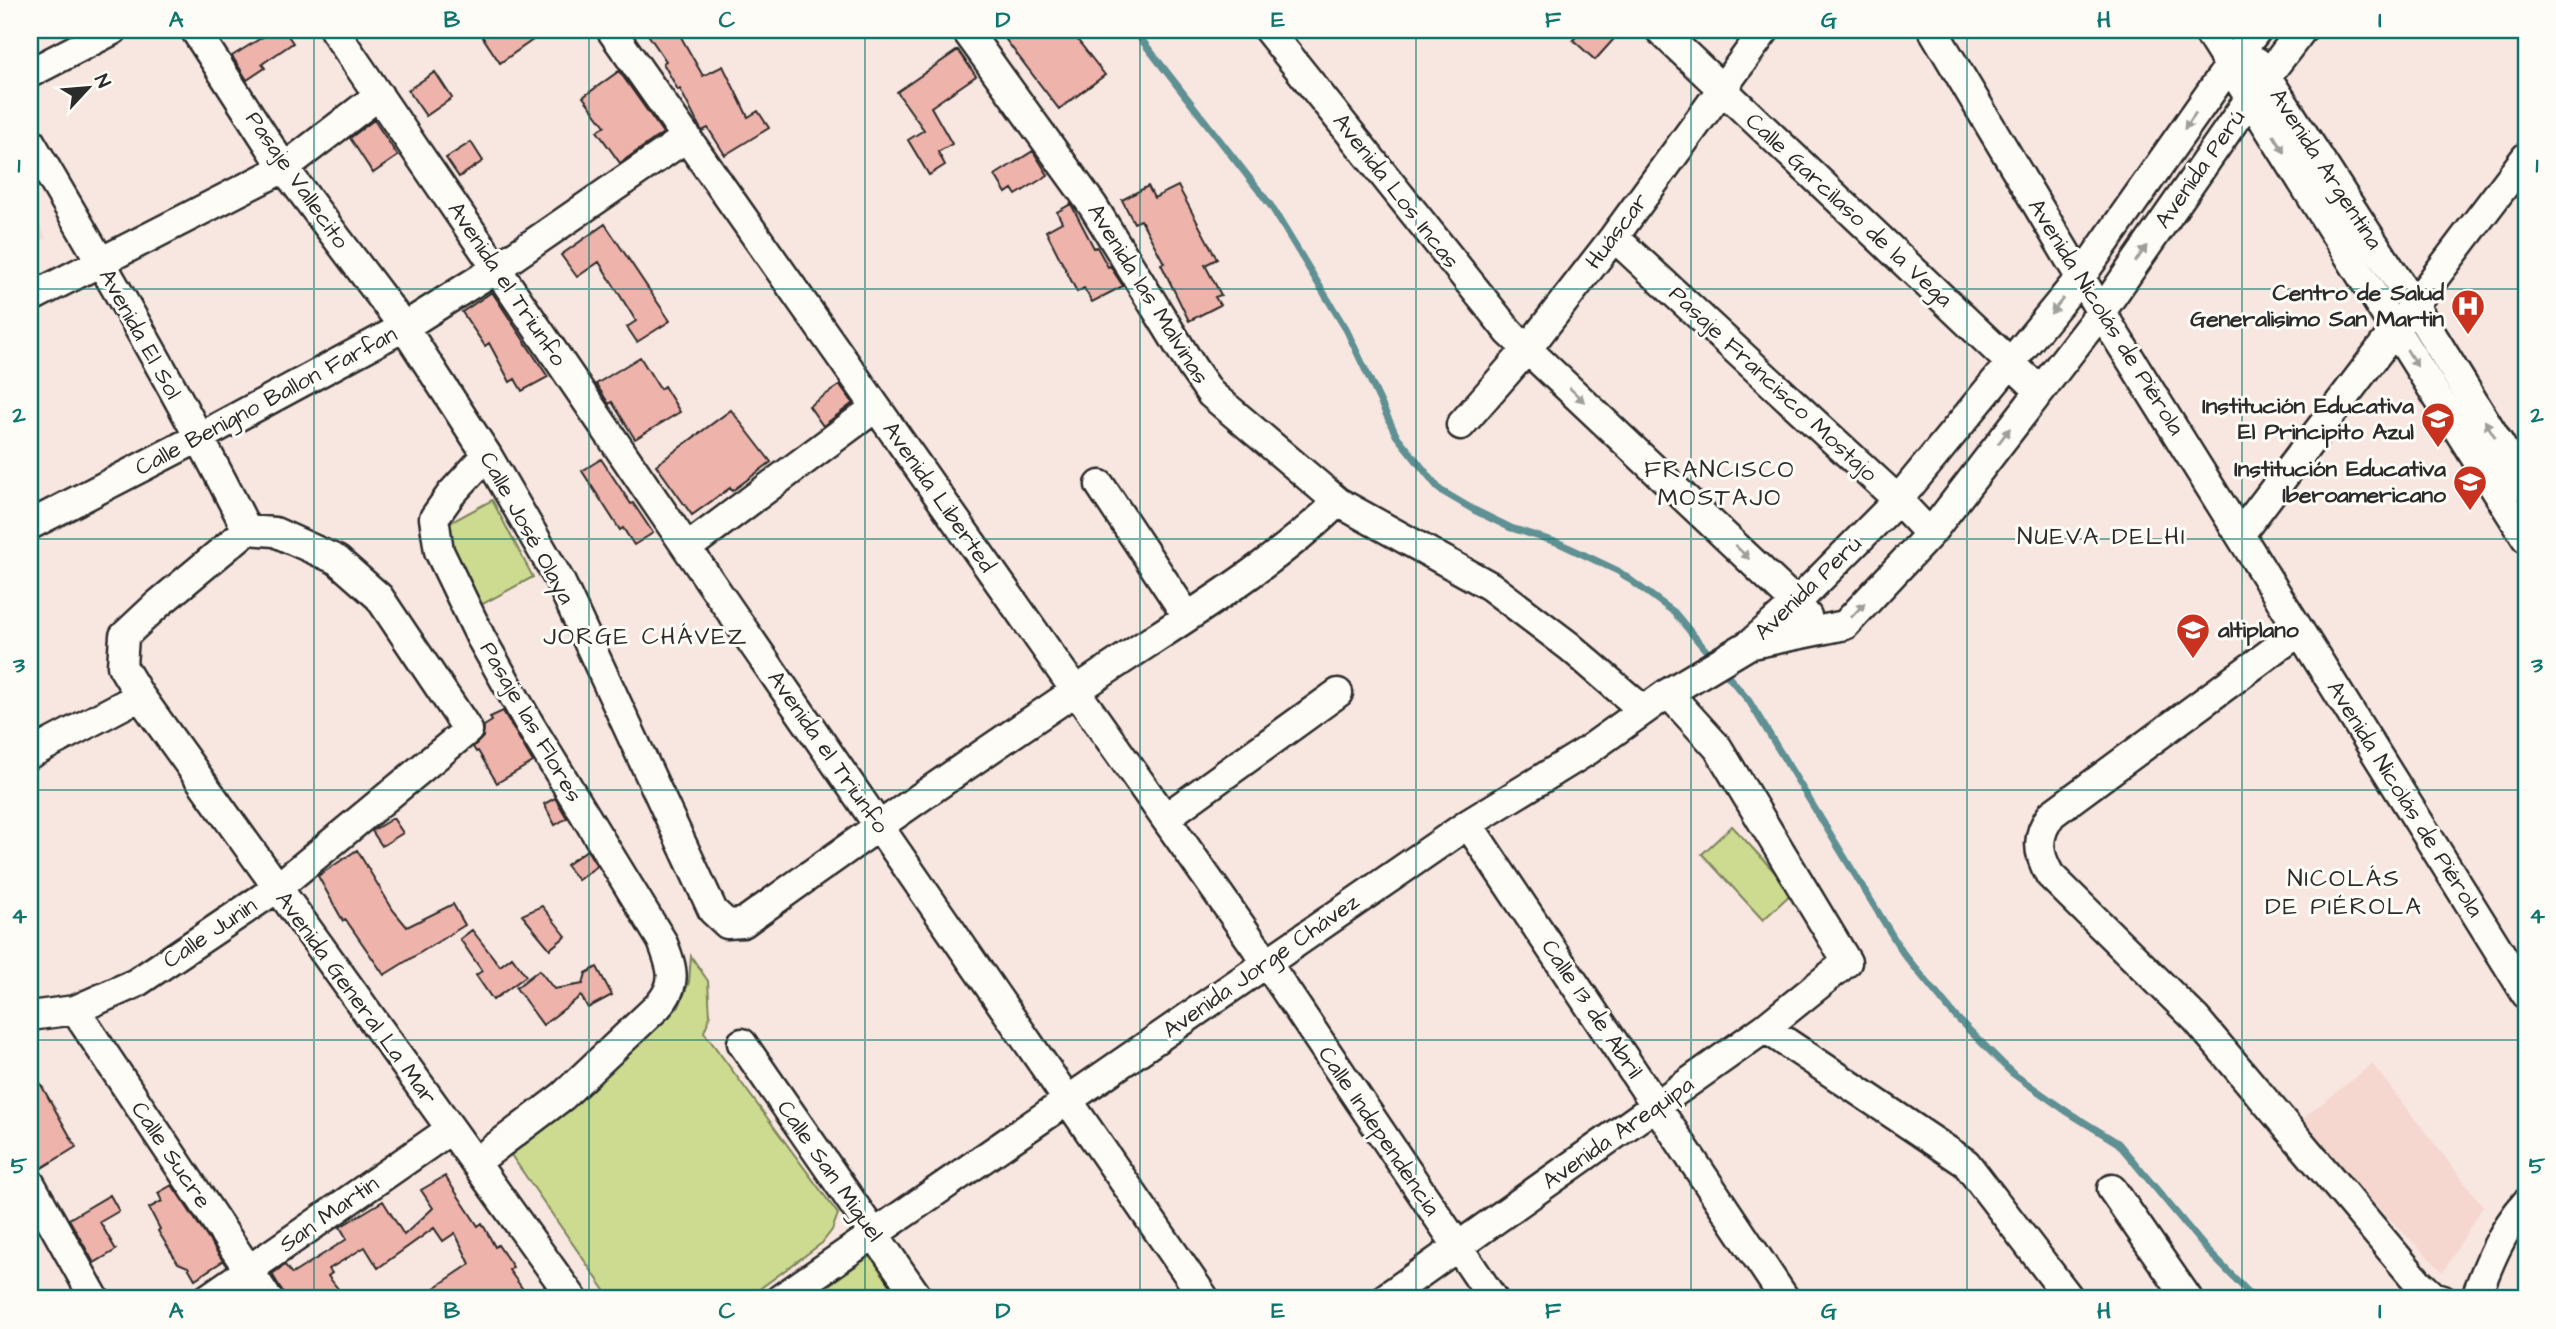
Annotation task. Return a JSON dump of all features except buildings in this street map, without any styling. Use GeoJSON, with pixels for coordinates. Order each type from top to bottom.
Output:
{"type":"FeatureCollection","features":[{"type":"Feature","properties":{"kind":"street"},"geometry":{"type":"LineString","coordinates":[[30,73],[113,30]]}},
{"type":"Feature","properties":{"kind":"street","name":"Pasaje Vallecito"},"geometry":{"type":"LineString","coordinates":[[195,30],[284,168],[404,327]]}},
{"type":"Feature","properties":{"kind":"street","name":"Avenida el Triunfo"},"geometry":{"type":"LineString","coordinates":[[334,30],[1205,1299]]}},
{"type":"Feature","properties":{"kind":"street","name":"Avenida Liberted"},"geometry":{"type":"LineString","coordinates":[[611,30],[1267,963]]}},
{"type":"Feature","properties":{"kind":"street","name":"Avenida las Malvinas"},"geometry":{"type":"LineString","coordinates":[[966,30],[1093,206],[1211,394],[1338,502],[1490,586],[1569,646],[1643,710]]}},
{"type":"Feature","properties":{"kind":"street","name":"Avenida Los Incas"},"geometry":{"type":"LineString","coordinates":[[1268,30],[1509,332],[1796,603],[1819,630]]}},
{"type":"Feature","properties":{"kind":"street","name":"Calle Garcilaso de la Vega"},"geometry":{"type":"LineString","coordinates":[[1660,30],[2039,390]]}},
{"type":"Feature","properties":{"kind":"street","name":"Huáscar"},"geometry":{"type":"LineString","coordinates":[[1461,425],[1528,348],[1614,237],[1765,30]]}},
{"type":"Feature","properties":{"kind":"street","name":"Avenida Nicolás de Piérola"},"geometry":{"type":"LineString","coordinates":[[1933,30],[2080,278],[2526,994]]}},
{"type":"Feature","properties":{"kind":"street","name":"Avenida Argentina"},"geometry":{"type":"LineString","coordinates":[[2207,30],[2242,42],[2258,88],[2394,329],[2511,479]]}},
{"type":"Feature","properties":{"kind":"street","name":"Avenida Perú"},"geometry":{"type":"LineString","coordinates":[[1744,649],[1844,625],[1930,534],[2101,312],[2258,88],[2302,30]]}},
{"type":"Feature","properties":{"kind":"street","name":"Avenida Perú"},"geometry":{"type":"LineString","coordinates":[[1744,649],[1796,603],[1899,500],[2080,278],[2242,42]]}},
{"type":"Feature","properties":{"kind":"street","name":"Avenida Argentina"},"geometry":{"type":"LineString","coordinates":[[2258,88],[2413,304],[2511,479],[2526,538]]}},
{"type":"Feature","properties":{"kind":"street"},"geometry":{"type":"LineString","coordinates":[[30,298],[284,168],[379,95]]}},
{"type":"Feature","properties":{"kind":"street","name":"Calle Benigno Ballon Farfan"},"geometry":{"type":"LineString","coordinates":[[30,524],[198,438],[404,327],[497,268],[687,137]]}},
{"type":"Feature","properties":{"kind":"street","name":"Avenida El Sol"},"geometry":{"type":"LineString","coordinates":[[30,141],[100,261],[247,530]]}},
{"type":"Feature","properties":{"kind":"street"},"geometry":{"type":"LineString","coordinates":[[2241,533],[2526,158]]}},
{"type":"Feature","properties":{"kind":"street","name":"Pasaje Francisco Mostajo"},"geometry":{"type":"LineString","coordinates":[[1614,237],[1899,500],[1930,534]]}},
{"type":"Feature","properties":{"kind":"street","name":"Calle José Olaya"},"geometry":{"type":"LineString","coordinates":[[404,327],[487,455],[560,581],[713,911],[727,924],[743,923],[878,826]]}},
{"type":"Feature","properties":{"kind":"street"},"geometry":{"type":"LineString","coordinates":[[687,548],[876,407]]}},
{"type":"Feature","properties":{"kind":"street","name":"Pasaje las Flores"},"geometry":{"type":"LineString","coordinates":[[476,1162],[563,1096],[670,994],[672,981],[670,963],[662,941],[530,725],[481,638],[439,551],[434,518],[451,494],[487,455]]}},
{"type":"Feature","properties":{"kind":"street"},"geometry":{"type":"LineString","coordinates":[[1100,485],[1187,616]]}},
{"type":"Feature","properties":{"kind":"street"},"geometry":{"type":"LineString","coordinates":[[878,826],[1242,581],[1301,537],[1338,502]]}},
{"type":"Feature","properties":{"kind":"street","name":"Avenida General La Mar"},"geometry":{"type":"LineString","coordinates":[[247,530],[124,636],[122,666],[140,696],[573,1299]]}},
{"type":"Feature","properties":{"kind":"street","name":"Calle Junin"},"geometry":{"type":"LineString","coordinates":[[30,1016],[75,1010],[136,984],[277,888],[468,730],[379,597],[337,560],[275,532],[247,530]]}},
{"type":"Feature","properties":{"kind":"street"},"geometry":{"type":"LineString","coordinates":[[2300,631],[2052,814],[2044,825],[2039,850],[2050,875],[2196,1018],[2418,1282],[2433,1296],[2443,1299]]}},
{"type":"Feature","properties":{"kind":"street","name":"Avenida Jorge Chávez"},"geometry":{"type":"LineString","coordinates":[[793,1296],[874,1234],[1468,824],[1587,751],[1676,688],[1744,649]]}},
{"type":"Feature","properties":{"kind":"street","name":"Avenida Arequipa"},"geometry":{"type":"LineString","coordinates":[[1384,1299],[1765,1028],[1847,962],[1718,748],[1676,688]]}},
{"type":"Feature","properties":{"kind":"street"},"geometry":{"type":"LineString","coordinates":[[1165,818],[1338,693]]}},
{"type":"Feature","properties":{"kind":"street"},"geometry":{"type":"LineString","coordinates":[[30,754],[140,696]]}},
{"type":"Feature","properties":{"kind":"street","name":"Calle 13 de Abril"},"geometry":{"type":"LineString","coordinates":[[1468,824],[1786,1299]]}},
{"type":"Feature","properties":{"kind":"street","name":"Calle Independencia"},"geometry":{"type":"LineString","coordinates":[[1267,963],[1493,1299]]}},
{"type":"Feature","properties":{"kind":"street","name":"Calle Sucre"},"geometry":{"type":"LineString","coordinates":[[75,1010],[268,1299]]}},
{"type":"Feature","properties":{"kind":"street"},"geometry":{"type":"LineString","coordinates":[[1765,1028],[1966,1163],[2070,1299]]}},
{"type":"Feature","properties":{"kind":"street","name":"Calle San Miguel"},"geometry":{"type":"LineString","coordinates":[[742,1043],[919,1299]]}},
{"type":"Feature","properties":{"kind":"street","name":"San Martin"},"geometry":{"type":"LineString","coordinates":[[207,1299],[451,1129]]}},
{"type":"Feature","properties":{"kind":"street"},"geometry":{"type":"LineString","coordinates":[[2112,1189],[2188,1299]]}},
{"type":"Feature","properties":{"kind":"street"},"geometry":{"type":"LineString","coordinates":[[33,1197],[95,1299]]}},
{"type":"Feature","properties":{"kind":"street"},"geometry":{"type":"LineString","coordinates":[[2474,1299],[2492,1255],[2514,1217],[2526,1203]]}},
{"type":"Feature","properties":{"kind":"shaded area"},"geometry":{"type":"Polygon","coordinates":[[[30,207],[46,238],[30,246],[30,207]]]}},
{"type":"Feature","properties":{"kind":"shaded area"},"geometry":{"type":"Polygon","coordinates":[[[2372,1064],[2483,1206],[2443,1272],[2295,1125],[2372,1064]]]}},
{"type":"Feature","properties":{"kind":"green space"},"geometry":{"type":"Polygon","coordinates":[[[492,500],[533,577],[479,606],[437,530],[492,500]]]}},
{"type":"Feature","properties":{"kind":"green space"},"geometry":{"type":"Polygon","coordinates":[[[1732,826],[1793,892],[1763,920],[1702,854],[1732,826]]]}},
{"type":"Feature","properties":{"kind":"green space"},"geometry":{"type":"Polygon","coordinates":[[[691,956],[708,981],[710,1016],[704,1032],[838,1214],[832,1230],[822,1243],[746,1299],[611,1299],[509,1152],[511,1137],[679,1007],[689,982],[691,956]]]}},
{"type":"Feature","properties":{"kind":"green space"},"geometry":{"type":"Polygon","coordinates":[[[877,1251],[910,1299],[813,1299],[812,1297],[877,1251]]]}},
{"type":"Feature","properties":{"kind":"waterway"},"geometry":{"type":"LineString","coordinates":[[1134,30],[1271,206],[1347,331],[1396,435],[1440,490],[1511,528],[1559,543],[1618,571],[1674,612],[1713,659]]}},
{"type":"Feature","properties":{"kind":"waterway"},"geometry":{"type":"LineString","coordinates":[[1721,668],[1749,701],[1903,953],[1955,1016],[2012,1073],[2118,1143],[2207,1250],[2255,1299]]}},
{"type":"Feature","properties":{"kind":"place","name":"Centro de Salud Generalisimo San Martin"},"geometry":{"type":"Point","coordinates":[2468,336]}},
{"type":"Feature","properties":{"kind":"place","name":"Institución Educativa El Principito Azul"},"geometry":{"type":"Point","coordinates":[2438,449]}},
{"type":"Feature","properties":{"kind":"place","name":"Institución Educativa Iberoamericano"},"geometry":{"type":"Point","coordinates":[2470,512]}},
{"type":"Feature","properties":{"kind":"place","name":"altiplano"},"geometry":{"type":"Point","coordinates":[2193,660]}},
{"type":"Feature","properties":{"kind":"district","name":"FRANCISCO MOSTAJO"},"geometry":{"type":"Point","coordinates":[1720,484]}},
{"type":"Feature","properties":{"kind":"district","name":"NUEVA DELHI"},"geometry":{"type":"Point","coordinates":[2102,537]}},
{"type":"Feature","properties":{"kind":"district","name":"JORGE CHÁVEZ"},"geometry":{"type":"Point","coordinates":[646,637]}},
{"type":"Feature","properties":{"kind":"district","name":"NICOLÁS DE PIÉROLA"},"geometry":{"type":"Point","coordinates":[2344,893]}}]}
